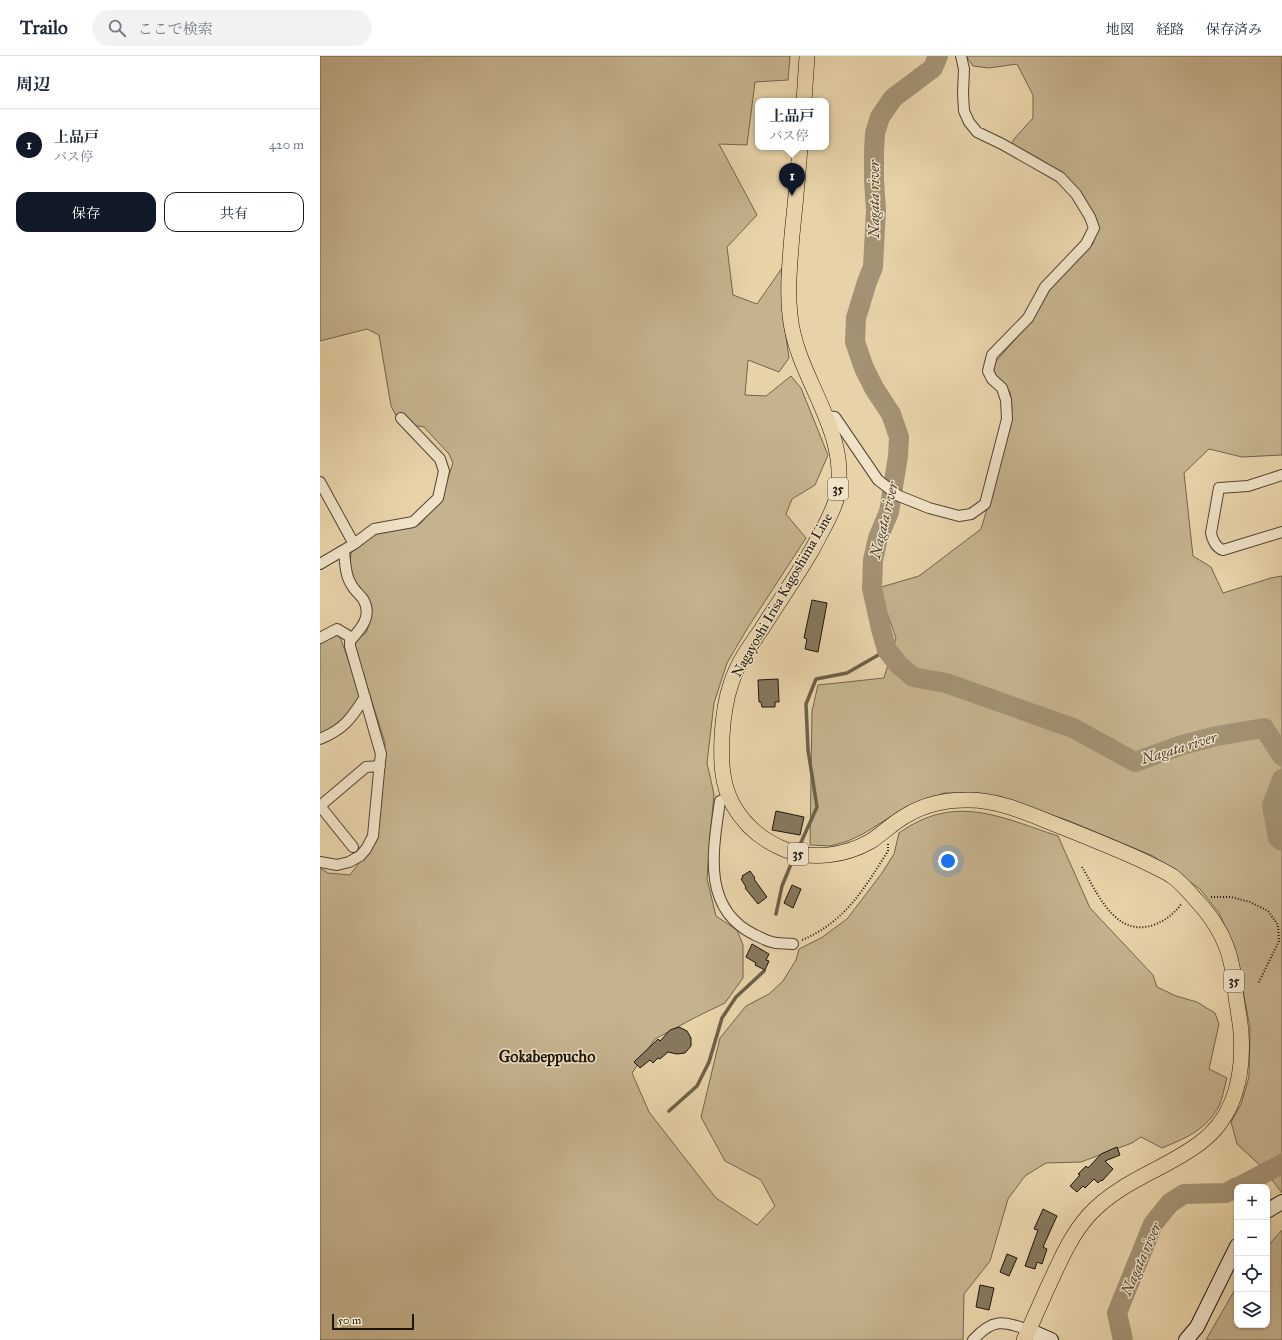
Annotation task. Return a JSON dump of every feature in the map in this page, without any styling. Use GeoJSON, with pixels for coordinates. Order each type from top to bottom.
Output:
{"type":"FeatureCollection","features":[{"type":"Feature","properties":{"kind":"main road"},"geometry":{"type":"LineString","coordinates":[[804,98],[806,56]]}},
{"type":"Feature","properties":{"kind":"main road","name":"Nagayoshi Irisa Kagoshima Line"},"geometry":{"type":"LineString","coordinates":[[800,150],[789,271],[790,315],[802,361],[826,416],[838,450],[840,480],[835,505],[831,515],[806,560],[743,658],[732,680],[723,718],[721,748],[723,782],[732,803],[746,823],[762,838],[773,845],[798,854],[829,855],[859,847],[874,839],[916,810],[936,803],[964,800],[984,801],[1002,805],[1104,843],[1167,873],[1184,885],[1216,925],[1232,964],[1241,1034],[1241,1065],[1238,1086],[1230,1106],[1220,1124],[1202,1141],[1179,1156],[1126,1184],[1090,1214],[1074,1233],[1026,1335]]}},
{"type":"Feature","properties":{"kind":"street"},"geometry":{"type":"LineString","coordinates":[[826,416],[835,417],[878,480],[899,496],[929,508],[959,516],[971,514],[985,504],[1007,419],[1006,400],[1002,388],[992,379],[988,371],[992,355],[1028,318],[1045,287],[1086,244],[1094,228],[1090,217],[1076,194],[1060,177],[1002,144],[977,132],[973,127],[964,111],[964,69],[961,56]]}},
{"type":"Feature","properties":{"kind":"street"},"geometry":{"type":"LineString","coordinates":[[320,564],[354,544],[368,532],[379,527],[408,524],[413,522],[438,498],[444,471],[440,459],[401,418]]}},
{"type":"Feature","properties":{"kind":"street"},"geometry":{"type":"LineString","coordinates":[[1282,475],[1248,486],[1219,488],[1211,533],[1219,548],[1223,550],[1282,532]]}},
{"type":"Feature","properties":{"kind":"street"},"geometry":{"type":"LineString","coordinates":[[321,487],[354,544]]}},
{"type":"Feature","properties":{"kind":"street"},"geometry":{"type":"LineString","coordinates":[[320,862],[337,865],[349,862],[360,856],[366,849],[373,836],[381,754],[350,646],[350,641],[361,629],[367,617],[363,600],[351,584],[348,576],[344,550]]}},
{"type":"Feature","properties":{"kind":"street"},"geometry":{"type":"LineString","coordinates":[[321,635],[337,629],[352,638]]}},
{"type":"Feature","properties":{"kind":"street"},"geometry":{"type":"LineString","coordinates":[[320,739],[333,734],[352,718],[365,698]]}},
{"type":"Feature","properties":{"kind":"street"},"geometry":{"type":"LineString","coordinates":[[353,847],[320,806],[366,767],[380,766]]}},
{"type":"Feature","properties":{"kind":"street"},"geometry":{"type":"LineString","coordinates":[[732,803],[720,801],[717,818],[714,852],[715,879],[718,897],[728,914],[746,930],[772,942],[793,944]]}},
{"type":"Feature","properties":{"kind":"street"},"geometry":{"type":"LineString","coordinates":[[1270,1209],[1282,1202]]}},
{"type":"Feature","properties":{"kind":"street"},"geometry":{"type":"LineString","coordinates":[[1186,1340],[1196,1327],[1234,1252]]}},
{"type":"Feature","properties":{"kind":"street"},"geometry":{"type":"LineString","coordinates":[[973,1340],[983,1330],[998,1324],[1016,1325],[1026,1335],[1051,1340]]}},
{"type":"Feature","properties":{"kind":"path"},"geometry":{"type":"LineString","coordinates":[[793,944],[827,927],[846,911],[865,888],[888,851],[886,830]]}},
{"type":"Feature","properties":{"kind":"shaded area"},"geometry":{"type":"Polygon","coordinates":[[[320,56],[790,56],[788,80],[755,82],[747,145],[719,144],[757,215],[727,247],[733,295],[757,304],[782,268],[783,316],[789,358],[779,372],[748,360],[745,395],[766,396],[791,376],[801,388],[828,455],[815,485],[792,499],[786,514],[806,538],[747,629],[727,663],[714,703],[707,763],[714,794],[707,879],[716,916],[737,930],[743,945],[743,978],[725,1003],[655,1039],[632,1073],[649,1112],[716,1198],[757,1225],[775,1206],[761,1180],[725,1161],[701,1117],[720,1038],[746,1006],[769,994],[783,981],[796,960],[799,949],[821,938],[847,919],[882,873],[894,854],[899,833],[920,821],[939,814],[959,811],[978,812],[997,816],[1058,836],[1090,908],[1153,975],[1157,987],[1176,996],[1197,1002],[1215,1013],[1219,1024],[1209,1069],[1227,1078],[1219,1106],[1214,1114],[1202,1127],[1179,1141],[1162,1148],[1141,1137],[1132,1143],[1081,1162],[1046,1163],[1025,1176],[1008,1199],[990,1261],[964,1294],[963,1340],[320,1340],[320,868],[328,873],[350,875],[367,852],[379,827],[385,743],[355,648],[355,640],[366,633],[370,622],[372,608],[366,595],[352,578],[350,563],[351,553],[368,536],[378,531],[420,524],[440,501],[453,463],[449,454],[424,427],[400,423],[391,406],[379,335],[367,329],[320,341],[320,56]]]}},
{"type":"Feature","properties":{"kind":"shaded area"},"geometry":{"type":"Polygon","coordinates":[[[966,56],[1282,56],[1282,455],[1242,457],[1209,449],[1184,473],[1193,556],[1211,567],[1223,593],[1282,576],[1282,1193],[1263,1168],[1237,1144],[1231,1122],[1241,1104],[1249,1077],[1250,1028],[1235,948],[1219,913],[1200,889],[1153,856],[1067,820],[980,793],[944,793],[906,807],[863,834],[848,841],[830,846],[810,845],[812,711],[818,685],[884,678],[896,638],[878,588],[919,576],[981,529],[990,499],[1012,408],[1010,392],[995,375],[993,365],[1031,321],[1055,281],[1093,244],[1097,222],[1085,203],[1012,143],[1033,118],[1033,95],[1017,64],[989,68],[973,66],[966,56]]]}},
{"type":"Feature","properties":{"kind":"shaded area"},"geometry":{"type":"Polygon","coordinates":[[[337,635],[340,637],[360,692],[355,706],[345,718],[320,735],[320,644],[337,635]]]}},
{"type":"Feature","properties":{"kind":"shaded area"},"geometry":{"type":"Polygon","coordinates":[[[1282,1230],[1282,1340],[1206,1340],[1234,1291],[1234,1328],[1270,1328],[1270,1244],[1282,1230]]]}},
{"type":"Feature","properties":{"kind":"building"},"geometry":{"type":"Polygon","coordinates":[[[812,600],[827,603],[818,652],[805,649],[807,639],[804,638],[812,600]]]}},
{"type":"Feature","properties":{"kind":"building"},"geometry":{"type":"Polygon","coordinates":[[[778,679],[779,702],[775,702],[775,707],[762,707],[761,702],[759,702],[758,680],[778,679]]]}},
{"type":"Feature","properties":{"kind":"building"},"geometry":{"type":"Polygon","coordinates":[[[776,811],[804,817],[800,835],[772,830],[776,811]]]}},
{"type":"Feature","properties":{"kind":"building"},"geometry":{"type":"Polygon","coordinates":[[[750,871],[767,897],[758,904],[745,888],[746,887],[741,879],[743,878],[742,876],[750,871]]]}},
{"type":"Feature","properties":{"kind":"building"},"geometry":{"type":"Polygon","coordinates":[[[792,885],[801,889],[793,908],[784,903],[792,885]]]}},
{"type":"Feature","properties":{"kind":"building"},"geometry":{"type":"Polygon","coordinates":[[[752,944],[769,954],[766,960],[769,961],[765,970],[755,965],[756,963],[746,957],[752,944]]]}},
{"type":"Feature","properties":{"kind":"building"},"geometry":{"type":"Polygon","coordinates":[[[679,1027],[687,1031],[691,1038],[691,1046],[685,1053],[677,1054],[668,1052],[653,1063],[650,1060],[640,1068],[634,1062],[658,1039],[660,1041],[670,1030],[679,1027]]]}},
{"type":"Feature","properties":{"kind":"building"},"geometry":{"type":"Polygon","coordinates":[[[1117,1147],[1120,1155],[1105,1161],[1113,1169],[1102,1181],[1101,1180],[1098,1183],[1094,1179],[1085,1188],[1083,1186],[1077,1192],[1070,1186],[1080,1175],[1078,1174],[1086,1166],[1088,1168],[1101,1154],[1117,1147]]]}},
{"type":"Feature","properties":{"kind":"building"},"geometry":{"type":"Polygon","coordinates":[[[1043,1209],[1057,1216],[1043,1247],[1047,1249],[1042,1264],[1037,1262],[1035,1269],[1025,1266],[1038,1230],[1034,1229],[1043,1209]]]}},
{"type":"Feature","properties":{"kind":"building"},"geometry":{"type":"Polygon","coordinates":[[[1007,1254],[1017,1258],[1009,1276],[1000,1272],[1007,1254]]]}},
{"type":"Feature","properties":{"kind":"building"},"geometry":{"type":"Polygon","coordinates":[[[980,1285],[994,1288],[989,1310],[976,1307],[980,1285]]]}},
{"type":"Feature","properties":{"kind":"waterway","name":"Nagata river"},"geometry":{"type":"LineString","coordinates":[[938,56],[933,68],[893,98],[880,117],[875,133],[874,151],[876,210],[873,267],[856,318],[855,342],[864,368],[874,388],[891,414],[899,437],[898,456],[889,512],[878,538],[873,560],[872,588],[887,650],[898,664],[913,677],[946,683],[1073,728],[1135,762],[1182,745],[1217,736],[1264,728],[1282,756]]}},
{"type":"Feature","properties":{"kind":"waterway"},"geometry":{"type":"LineString","coordinates":[[798,849],[817,807],[808,750],[806,704],[816,679],[847,673],[887,650]]}},
{"type":"Feature","properties":{"kind":"waterway","name":"Nagata river"},"geometry":{"type":"LineString","coordinates":[[1282,779],[1272,805],[1278,838],[1282,841]]}},
{"type":"Feature","properties":{"kind":"waterway"},"geometry":{"type":"LineString","coordinates":[[776,914],[782,886],[794,857]]}},
{"type":"Feature","properties":{"kind":"waterway"},"geometry":{"type":"LineString","coordinates":[[669,1111],[697,1086],[709,1062],[722,1018],[736,997],[764,971]]}},
{"type":"Feature","properties":{"kind":"waterway","name":"Nagata river"},"geometry":{"type":"LineString","coordinates":[[1244,1184],[1282,1164]]}},
{"type":"Feature","properties":{"kind":"waterway","name":"Nagata river"},"geometry":{"type":"LineString","coordinates":[[1123,1340],[1117,1313],[1153,1224],[1170,1203],[1184,1194],[1226,1193],[1234,1189]]}},
{"type":"Feature","properties":{"kind":"place","name":"上品戸"},"geometry":{"type":"Point","coordinates":[792,196]}},
{"type":"Feature","properties":{"kind":"district","name":"Gokabeppucho"},"geometry":{"type":"Point","coordinates":[547,1056]}}]}
